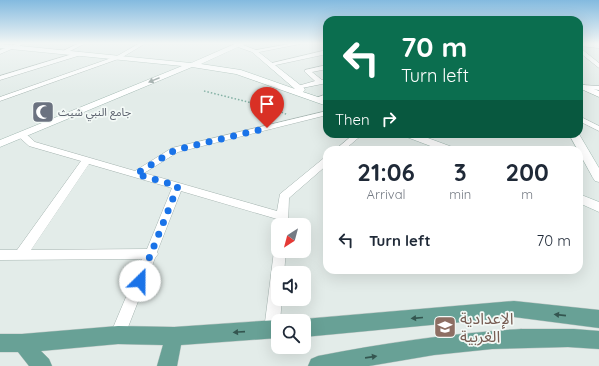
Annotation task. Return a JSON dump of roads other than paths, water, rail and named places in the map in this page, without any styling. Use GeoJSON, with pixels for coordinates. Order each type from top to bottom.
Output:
{"type":"FeatureCollection","features":[{"type":"Feature","properties":{"kind":"main road"},"geometry":{"type":"LineString","coordinates":[[311,327],[514,309],[599,319]]}},
{"type":"Feature","properties":{"kind":"main road"},"geometry":{"type":"LineString","coordinates":[[0,343],[22,343],[118,335],[174,336],[271,329]]}},
{"type":"Feature","properties":{"kind":"main road"},"geometry":{"type":"LineString","coordinates":[[167,366],[174,336]]}},
{"type":"Feature","properties":{"kind":"main road"},"geometry":{"type":"LineString","coordinates":[[318,366],[352,359],[456,344],[523,338],[599,340]]}},
{"type":"Feature","properties":{"kind":"main road"},"geometry":{"type":"LineString","coordinates":[[22,343],[42,366]]}},
{"type":"Feature","properties":{"kind":"street"},"geometry":{"type":"LineString","coordinates":[[0,78],[59,60]]}},
{"type":"Feature","properties":{"kind":"street"},"geometry":{"type":"LineString","coordinates":[[0,99],[113,60]]}},
{"type":"Feature","properties":{"kind":"street"},"geometry":{"type":"LineString","coordinates":[[144,60],[191,64],[238,72],[323,101]]}},
{"type":"Feature","properties":{"kind":"street"},"geometry":{"type":"LineString","coordinates":[[0,144],[201,60]]}},
{"type":"Feature","properties":{"kind":"street"},"geometry":{"type":"LineString","coordinates":[[266,60],[309,96]]}},
{"type":"Feature","properties":{"kind":"street"},"geometry":{"type":"LineString","coordinates":[[271,64],[289,60]]}},
{"type":"Feature","properties":{"kind":"street"},"geometry":{"type":"LineString","coordinates":[[583,60],[596,61],[599,66]]}},
{"type":"Feature","properties":{"kind":"street"},"geometry":{"type":"LineString","coordinates":[[323,68],[307,71],[323,80]]}},
{"type":"Feature","properties":{"kind":"street"},"geometry":{"type":"LineString","coordinates":[[297,87],[323,81]]}},
{"type":"Feature","properties":{"kind":"street"},"geometry":{"type":"LineString","coordinates":[[583,86],[599,88]]}},
{"type":"Feature","properties":{"kind":"street"},"geometry":{"type":"LineString","coordinates":[[583,87],[599,94]]}},
{"type":"Feature","properties":{"kind":"street"},"geometry":{"type":"LineString","coordinates":[[317,99],[323,97]]}},
{"type":"Feature","properties":{"kind":"street"},"geometry":{"type":"LineString","coordinates":[[136,174],[175,150],[323,114]]}},
{"type":"Feature","properties":{"kind":"street"},"geometry":{"type":"LineString","coordinates":[[583,120],[599,129]]}},
{"type":"Feature","properties":{"kind":"street"},"geometry":{"type":"LineString","coordinates":[[22,135],[32,144],[178,186],[274,218]]}},
{"type":"Feature","properties":{"kind":"street"},"geometry":{"type":"LineString","coordinates":[[344,146],[354,138]]}},
{"type":"Feature","properties":{"kind":"street"},"geometry":{"type":"LineString","coordinates":[[419,138],[440,146]]}},
{"type":"Feature","properties":{"kind":"street"},"geometry":{"type":"LineString","coordinates":[[583,150],[599,178]]}},
{"type":"Feature","properties":{"kind":"street"},"geometry":{"type":"LineString","coordinates":[[20,255],[86,160]]}},
{"type":"Feature","properties":{"kind":"street"},"geometry":{"type":"LineString","coordinates":[[283,218],[284,197],[323,163]]}},
{"type":"Feature","properties":{"kind":"street"},"geometry":{"type":"LineString","coordinates":[[118,335],[152,254],[178,186]]}},
{"type":"Feature","properties":{"kind":"street"},"geometry":{"type":"LineString","coordinates":[[583,198],[599,196]]}},
{"type":"Feature","properties":{"kind":"street"},"geometry":{"type":"LineString","coordinates":[[583,200],[599,207]]}},
{"type":"Feature","properties":{"kind":"street"},"geometry":{"type":"LineString","coordinates":[[0,255],[152,254]]}},
{"type":"Feature","properties":{"kind":"street"},"geometry":{"type":"LineString","coordinates":[[276,314],[280,258]]}},
{"type":"Feature","properties":{"kind":"place","name":"جامع النبي شيث"},"geometry":{"type":"Point","coordinates":[43,112]}},
{"type":"Feature","properties":{"kind":"place","name":"الإعدادية الغربية"},"geometry":{"type":"Point","coordinates":[445,327]}}]}
